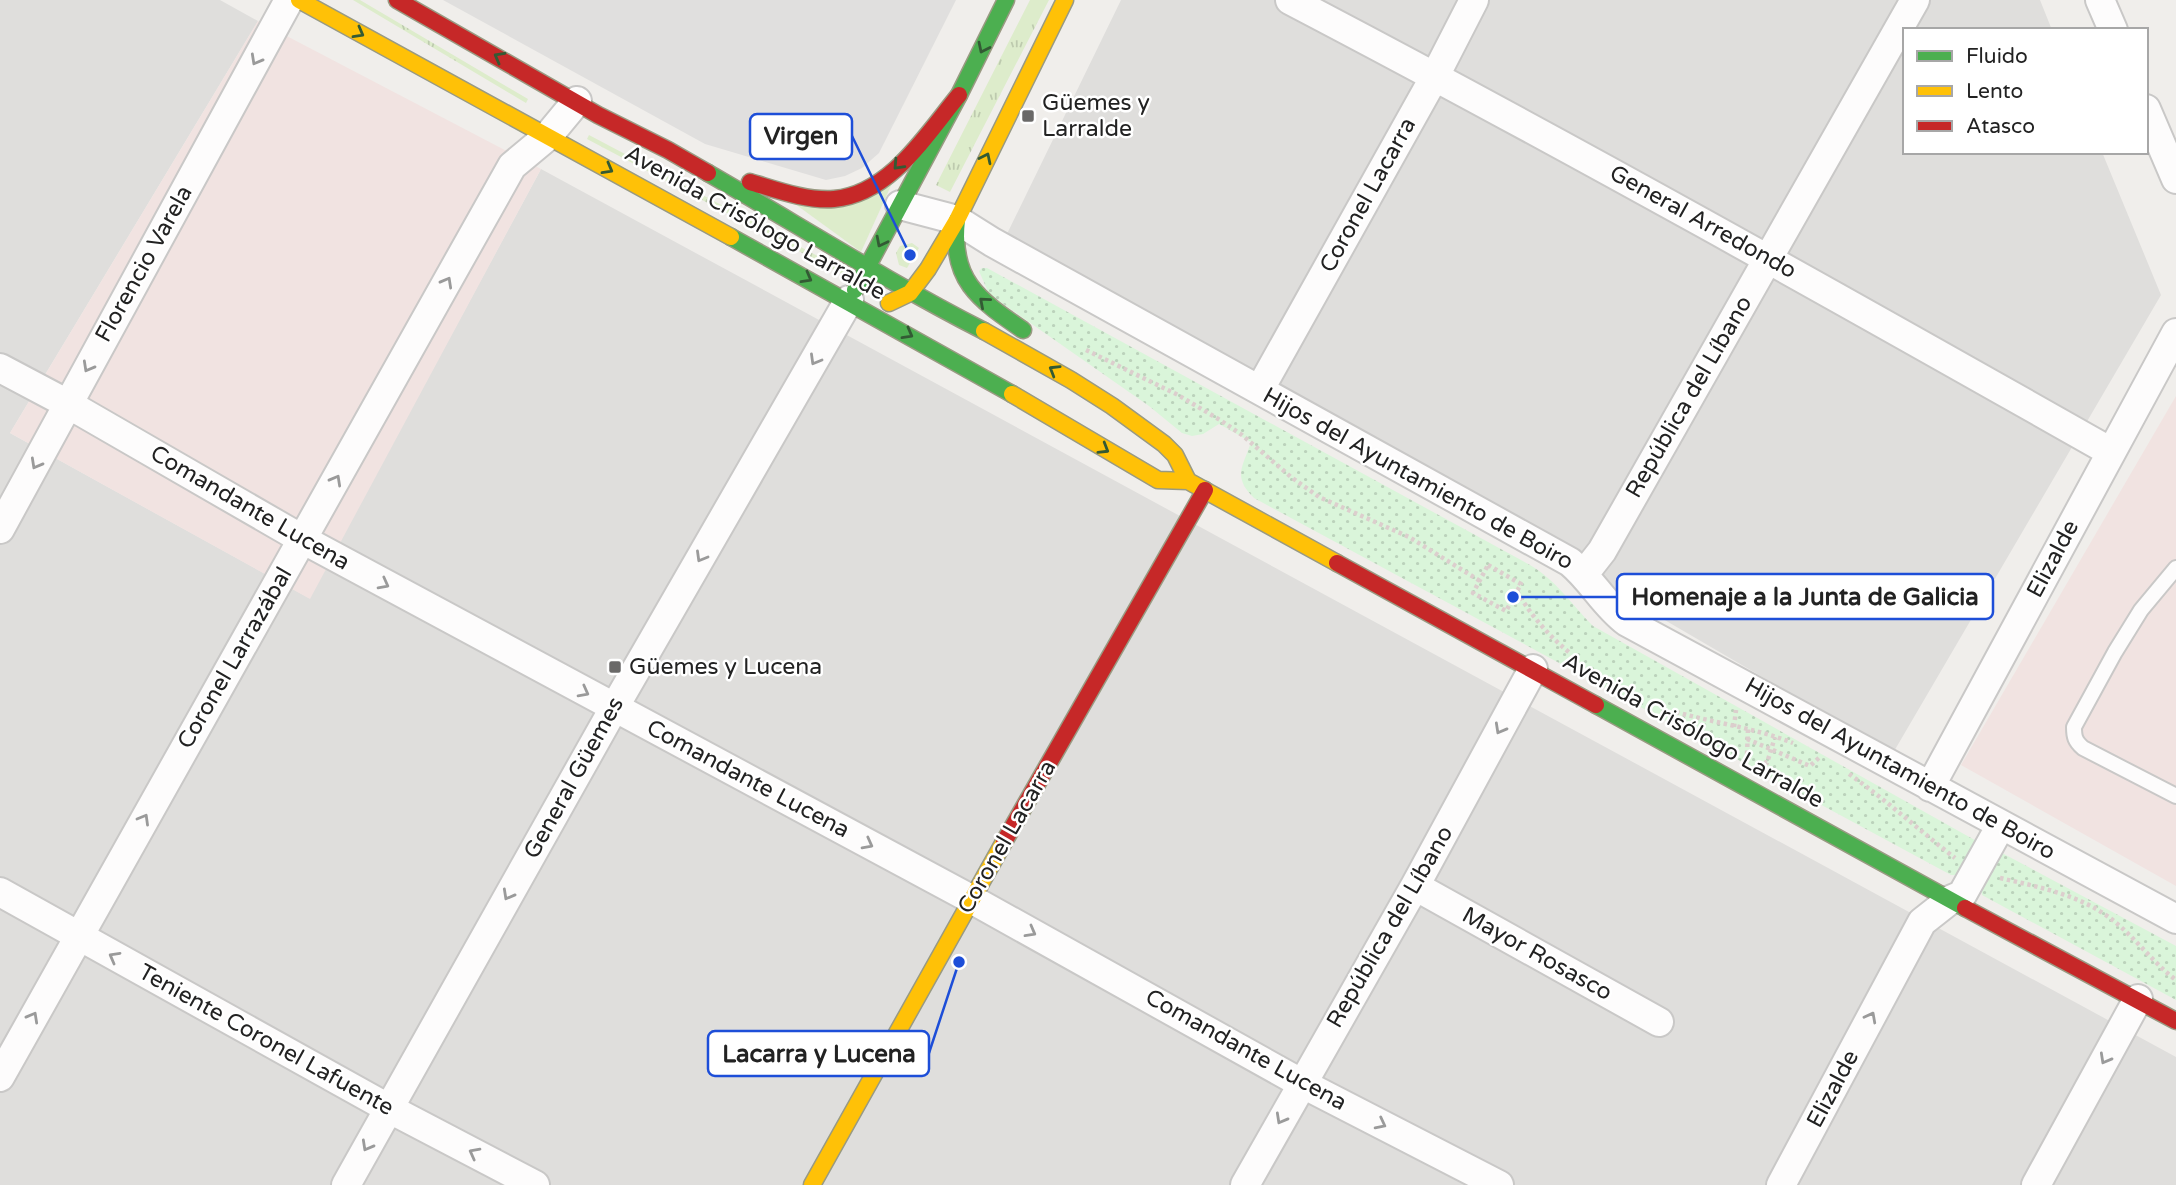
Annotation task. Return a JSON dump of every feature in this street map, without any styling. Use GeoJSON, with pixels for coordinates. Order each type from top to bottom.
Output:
{"type":"FeatureCollection","features":[{"type":"Feature","properties":{"kind":"main road","name":"Avenida Crisólogo Larralde"},"geometry":{"type":"LineString","coordinates":[[299,0],[849,300],[1158,480],[1188,481],[1205,490],[1950,900],[2176,1021]]}},
{"type":"Feature","properties":{"kind":"main road","name":"Avenida Crisólogo Larralde"},"geometry":{"type":"LineString","coordinates":[[397,0],[598,115],[668,150],[910,293],[1028,354],[1112,406],[1164,443],[1175,455],[1188,481]]}},
{"type":"Feature","properties":{"kind":"main road"},"geometry":{"type":"LineString","coordinates":[[1006,0],[959,95],[849,300],[883,305],[910,293],[928,269],[957,220],[1065,0]]}},
{"type":"Feature","properties":{"kind":"main road"},"geometry":{"type":"LineString","coordinates":[[668,150],[775,189],[837,200],[859,194],[894,171],[959,95]]}},
{"type":"Feature","properties":{"kind":"main road"},"geometry":{"type":"LineString","coordinates":[[957,220],[954,244],[962,274],[969,286],[994,310],[1036,339]]}},
{"type":"Feature","properties":{"kind":"main road"},"geometry":{"type":"LineString","coordinates":[[1067,360],[1087,376],[1112,406]]}},
{"type":"Feature","properties":{"kind":"main road","name":"Coronel Lacarra"},"geometry":{"type":"LineString","coordinates":[[812,1185],[971,899],[1205,490]]}},
{"type":"Feature","properties":{"kind":"street","name":"Florencio Varela"},"geometry":{"type":"LineString","coordinates":[[0,529],[289,0]]}},
{"type":"Feature","properties":{"kind":"street","name":"General Arredondo"},"geometry":{"type":"LineString","coordinates":[[1290,0],[1768,258],[2111,452]]}},
{"type":"Feature","properties":{"kind":"street","name":"Coronel Lacarra"},"geometry":{"type":"LineString","coordinates":[[1260,389],[1435,76],[1474,0]]}},
{"type":"Feature","properties":{"kind":"street","name":"República del Líbano"},"geometry":{"type":"LineString","coordinates":[[1584,574],[1602,551],[1915,0]]}},
{"type":"Feature","properties":{"kind":"street"},"geometry":{"type":"LineString","coordinates":[[2100,0],[2112,28]]}},
{"type":"Feature","properties":{"kind":"street","name":"Coronel Larrazábal"},"geometry":{"type":"LineString","coordinates":[[0,1077],[512,166],[568,96]]}},
{"type":"Feature","properties":{"kind":"street"},"geometry":{"type":"LineString","coordinates":[[2148,114],[2176,179]]}},
{"type":"Feature","properties":{"kind":"street","name":"Hijos del Ayuntamiento de Boiro"},"geometry":{"type":"LineString","coordinates":[[900,205],[957,220],[992,242],[1570,562],[1584,574],[1602,600],[1627,622],[2176,919]]}},
{"type":"Feature","properties":{"kind":"street","name":"General Güemes"},"geometry":{"type":"LineString","coordinates":[[346,1185],[614,708],[849,300]]}},
{"type":"Feature","properties":{"kind":"street","name":"Elizalde"},"geometry":{"type":"LineString","coordinates":[[1930,787],[2176,333]]}},
{"type":"Feature","properties":{"kind":"street","name":"Comandante Lucena"},"geometry":{"type":"LineString","coordinates":[[0,368],[68,404],[302,540],[971,899],[1301,1083],[1499,1185]]}},
{"type":"Feature","properties":{"kind":"street","name":"República del Líbano"},"geometry":{"type":"LineString","coordinates":[[1245,1185],[1415,886],[1533,669]]}},
{"type":"Feature","properties":{"kind":"street","name":"Elizalde"},"geometry":{"type":"LineString","coordinates":[[1781,1185],[1922,922],[1950,900],[1962,895],[2001,825]]}},
{"type":"Feature","properties":{"kind":"street","name":"Mayor Rosasco"},"geometry":{"type":"LineString","coordinates":[[1415,886],[1659,1022]]}},
{"type":"Feature","properties":{"kind":"street","name":"Teniente Coronel Lafuente"},"geometry":{"type":"LineString","coordinates":[[0,892],[388,1108],[535,1185]]}},
{"type":"Feature","properties":{"kind":"street"},"geometry":{"type":"LineString","coordinates":[[2036,1185],[2138,999]]}},
{"type":"Feature","properties":{"kind":"lane"},"geometry":{"type":"LineString","coordinates":[[2176,568],[2141,610],[2074,727],[2076,742],[2082,748],[2176,796]]}},
{"type":"Feature","properties":{"kind":"path"},"geometry":{"type":"LineString","coordinates":[[1080,348],[1178,395],[1242,435],[1290,477],[1319,497],[1409,537],[1480,581]]}},
{"type":"Feature","properties":{"kind":"path"},"geometry":{"type":"LineString","coordinates":[[1488,565],[1521,583],[1517,591],[1506,611],[1473,593],[1488,565]]}},
{"type":"Feature","properties":{"kind":"path"},"geometry":{"type":"LineString","coordinates":[[1517,591],[1550,636],[1579,661]]}},
{"type":"Feature","properties":{"kind":"path"},"geometry":{"type":"LineString","coordinates":[[1672,711],[1748,729],[1801,747]]}},
{"type":"Feature","properties":{"kind":"path"},"geometry":{"type":"LineString","coordinates":[[1748,729],[1746,754],[1767,763],[1775,737]]}},
{"type":"Feature","properties":{"kind":"path"},"geometry":{"type":"LineString","coordinates":[[1747,739],[1810,766],[1821,756]]}},
{"type":"Feature","properties":{"kind":"path"},"geometry":{"type":"LineString","coordinates":[[1812,751],[1831,762]]}},
{"type":"Feature","properties":{"kind":"path"},"geometry":{"type":"LineString","coordinates":[[1840,768],[1890,803],[1974,873],[2042,888],[2084,902],[2122,927],[2152,960],[2176,980]]}},
{"type":"Feature","properties":{"kind":"shaded area"},"geometry":{"type":"Polygon","coordinates":[[[0,0],[220,0],[258,21],[10,433],[309,598],[541,169],[2176,1057],[2176,1185],[0,1185],[0,0]]]}},
{"type":"Feature","properties":{"kind":"shaded area"},"geometry":{"type":"Polygon","coordinates":[[[443,0],[956,0],[879,153],[862,168],[845,176],[826,180],[705,144],[443,0]]]}},
{"type":"Feature","properties":{"kind":"shaded area"},"geometry":{"type":"Polygon","coordinates":[[[1121,0],[2040,0],[2051,28],[1903,28],[1903,154],[2103,154],[2161,295],[1893,753],[1006,236],[1121,0]]]}},
{"type":"Feature","properties":{"kind":"shaded area"},"geometry":{"type":"Polygon","coordinates":[[[258,21],[541,169],[310,599],[10,433],[258,21]]]}},
{"type":"Feature","properties":{"kind":"shaded area"},"geometry":{"type":"Polygon","coordinates":[[[2176,396],[2176,886],[1961,765],[2176,396]]]}},
{"type":"Feature","properties":{"kind":"green space"},"geometry":{"type":"Polygon","coordinates":[[[353,0],[360,0],[528,99],[526,103],[353,0]]]}},
{"type":"Feature","properties":{"kind":"green space"},"geometry":{"type":"Polygon","coordinates":[[[1030,0],[1049,0],[950,192],[936,185],[1030,0]]]}},
{"type":"Feature","properties":{"kind":"green space"},"geometry":{"type":"Polygon","coordinates":[[[589,135],[846,271],[844,275],[587,139],[589,135]]]}},
{"type":"Feature","properties":{"kind":"green space"},"geometry":{"type":"Polygon","coordinates":[[[894,179],[861,252],[791,201],[894,179]]]}},
{"type":"Feature","properties":{"kind":"green space"},"geometry":{"type":"Polygon","coordinates":[[[912,243],[919,248],[907,268],[899,265],[896,253],[900,246],[912,243]]]}},
{"type":"Feature","properties":{"kind":"green space"},"geometry":{"type":"Polygon","coordinates":[[[987,268],[1530,565],[1556,585],[1593,626],[1980,843],[1962,875],[1951,875],[1254,498],[1241,477],[1251,442],[1219,424],[1203,434],[1192,436],[1182,433],[1149,406],[989,294],[979,271],[987,268]]]}},
{"type":"Feature","properties":{"kind":"green space"},"geometry":{"type":"Polygon","coordinates":[[[1998,853],[2176,946],[2176,1000],[1982,895],[1981,887],[1998,853]]]}},
{"type":"Feature","properties":{"kind":"traffic: fast"},"geometry":{"type":"LineString","coordinates":[[855,290],[959,95],[1006,0]]}},
{"type":"Feature","properties":{"kind":"traffic: fast"},"geometry":{"type":"LineString","coordinates":[[708,173],[880,274],[984,331]]}},
{"type":"Feature","properties":{"kind":"traffic: fast"},"geometry":{"type":"LineString","coordinates":[[957,220],[958,258],[970,286],[993,308],[1023,330]]}},
{"type":"Feature","properties":{"kind":"traffic: fast"},"geometry":{"type":"LineString","coordinates":[[731,237],[1012,394]]}},
{"type":"Feature","properties":{"kind":"traffic: fast"},"geometry":{"type":"LineString","coordinates":[[1596,705],[1965,908]]}},
{"type":"Feature","properties":{"kind":"traffic: slow"},"geometry":{"type":"LineString","coordinates":[[299,0],[731,237]]}},
{"type":"Feature","properties":{"kind":"traffic: slow"},"geometry":{"type":"LineString","coordinates":[[889,303],[910,293],[928,269],[957,220],[1065,0]]}},
{"type":"Feature","properties":{"kind":"traffic: slow"},"geometry":{"type":"LineString","coordinates":[[984,331],[1071,380],[1164,444],[1175,455],[1188,481]]}},
{"type":"Feature","properties":{"kind":"traffic: slow"},"geometry":{"type":"LineString","coordinates":[[1012,394],[1158,480],[1188,481],[1337,563]]}},
{"type":"Feature","properties":{"kind":"traffic: slow"},"geometry":{"type":"LineString","coordinates":[[812,1185],[1004,842]]}},
{"type":"Feature","properties":{"kind":"traffic: jam"},"geometry":{"type":"LineString","coordinates":[[397,0],[598,115],[708,173]]}},
{"type":"Feature","properties":{"kind":"traffic: jam"},"geometry":{"type":"LineString","coordinates":[[750,182],[813,198],[834,199],[854,195],[873,186],[905,160],[959,95]]}},
{"type":"Feature","properties":{"kind":"traffic: jam"},"geometry":{"type":"LineString","coordinates":[[1004,842],[1205,490]]}},
{"type":"Feature","properties":{"kind":"traffic: jam"},"geometry":{"type":"LineString","coordinates":[[1337,563],[1596,705]]}},
{"type":"Feature","properties":{"kind":"traffic: jam"},"geometry":{"type":"LineString","coordinates":[[1965,908],[2176,1021]]}},
{"type":"Feature","properties":{"kind":"place","name":"Güemes y Larralde"},"geometry":{"type":"Point","coordinates":[1028,116]}},
{"type":"Feature","properties":{"kind":"place","name":"Virgen"},"geometry":{"type":"Point","coordinates":[910,255]}},
{"type":"Feature","properties":{"kind":"place","name":"Homenaje a la Junta de Galicia"},"geometry":{"type":"Point","coordinates":[1513,597]}},
{"type":"Feature","properties":{"kind":"place","name":"Güemes y Lucena"},"geometry":{"type":"Point","coordinates":[615,667]}},
{"type":"Feature","properties":{"kind":"place","name":"Lacarra y Lucena"},"geometry":{"type":"Point","coordinates":[959,962]}}]}
